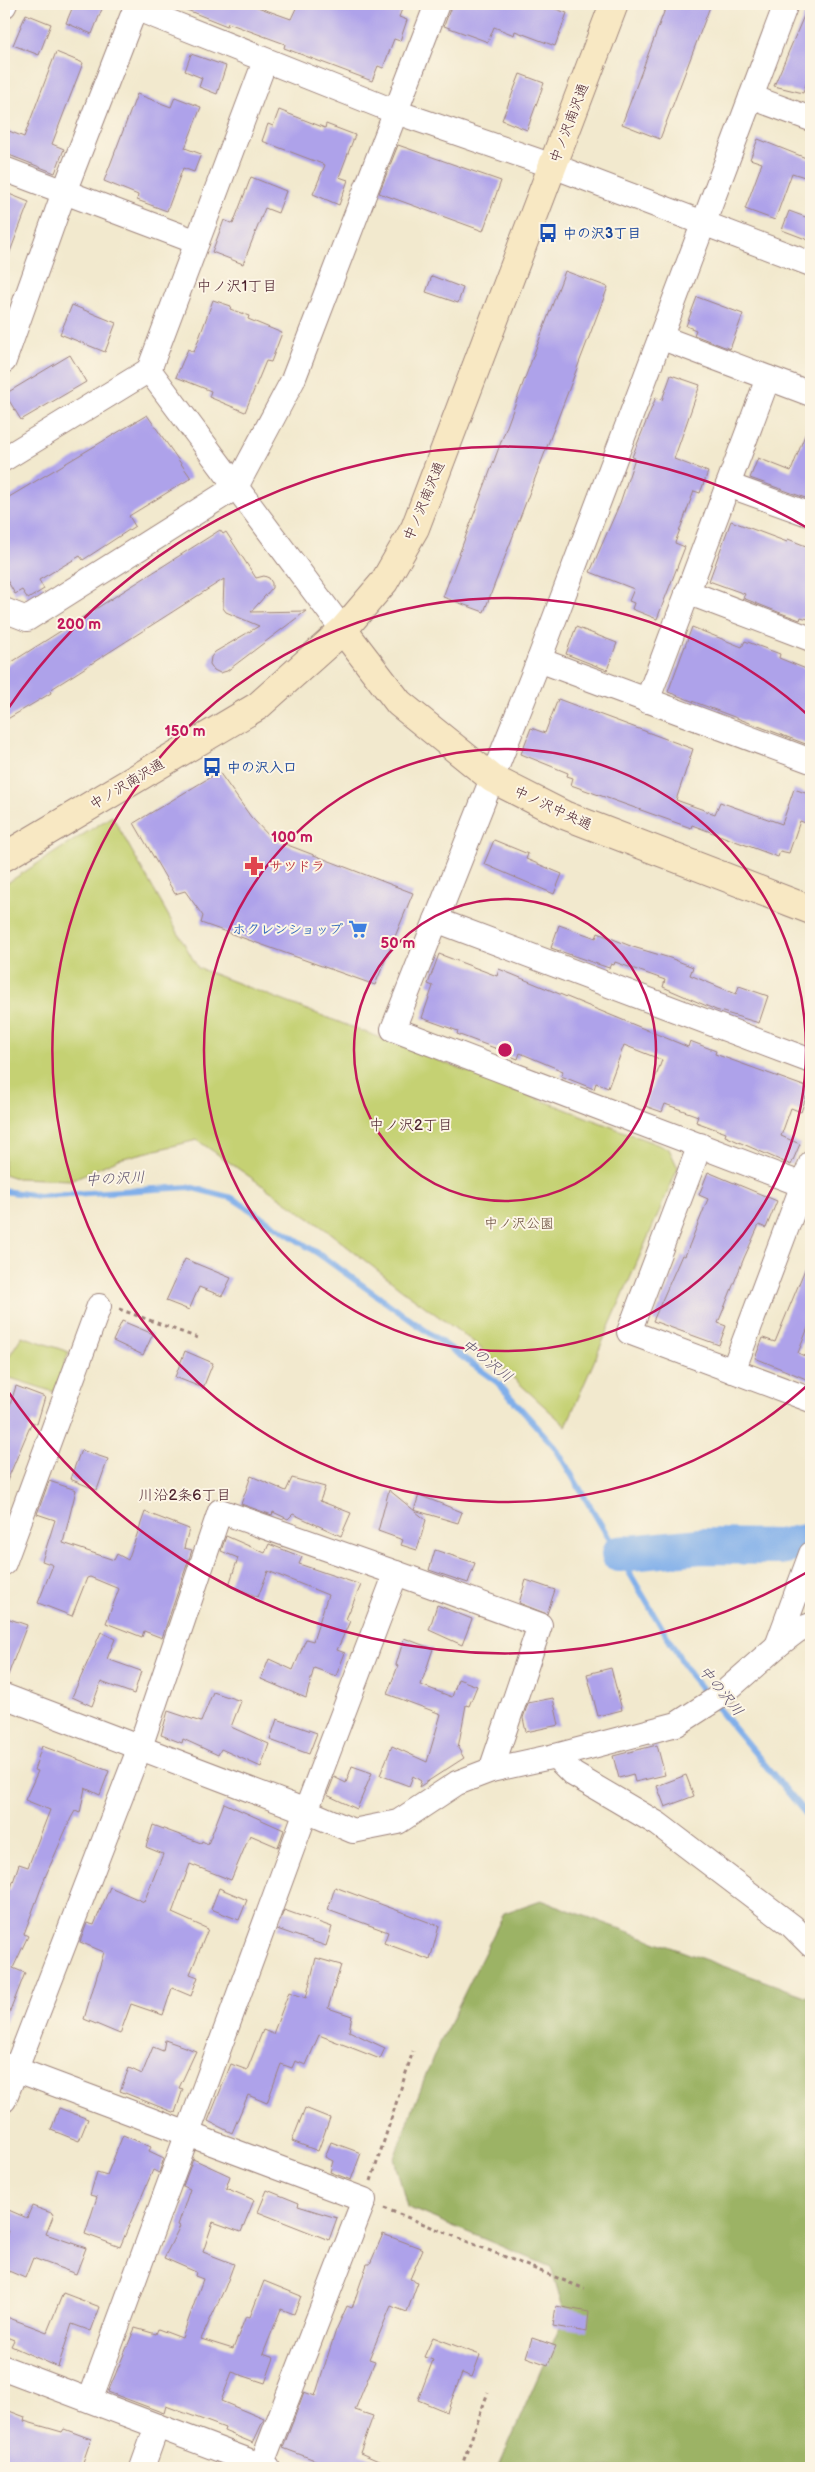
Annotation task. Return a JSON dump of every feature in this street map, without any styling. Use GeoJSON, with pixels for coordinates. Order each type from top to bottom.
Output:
{"type":"FeatureCollection","features":[{"type":"Feature","properties":{"kind":"street"},"geometry":{"type":"LineString","coordinates":[[4,610],[27,618],[236,487],[293,380],[438,4]]}},
{"type":"Feature","properties":{"kind":"street","name":"中ノ沢南沢通"},"geometry":{"type":"LineString","coordinates":[[4,857],[258,706],[344,630],[384,582],[415,528],[614,4]]}},
{"type":"Feature","properties":{"kind":"street"},"geometry":{"type":"LineString","coordinates":[[786,4],[539,660],[393,1028],[803,1185]]}},
{"type":"Feature","properties":{"kind":"street"},"geometry":{"type":"LineString","coordinates":[[4,361],[64,192],[136,6],[265,61],[396,112],[553,166],[811,264]]}},
{"type":"Feature","properties":{"kind":"street"},"geometry":{"type":"LineString","coordinates":[[4,459],[149,370],[265,61]]}},
{"type":"Feature","properties":{"kind":"street"},"geometry":{"type":"LineString","coordinates":[[751,97],[811,119]]}},
{"type":"Feature","properties":{"kind":"street"},"geometry":{"type":"LineString","coordinates":[[4,168],[197,242]]}},
{"type":"Feature","properties":{"kind":"street"},"geometry":{"type":"LineString","coordinates":[[660,337],[811,394]]}},
{"type":"Feature","properties":{"kind":"street"},"geometry":{"type":"LineString","coordinates":[[149,370],[344,630]]}},
{"type":"Feature","properties":{"kind":"street"},"geometry":{"type":"LineString","coordinates":[[647,701],[768,378]]}},
{"type":"Feature","properties":{"kind":"street"},"geometry":{"type":"LineString","coordinates":[[728,484],[811,515]]}},
{"type":"Feature","properties":{"kind":"street"},"geometry":{"type":"LineString","coordinates":[[687,592],[811,639]]}},
{"type":"Feature","properties":{"kind":"street","name":"中ノ沢中央通"},"geometry":{"type":"LineString","coordinates":[[344,630],[400,703],[492,780],[564,815],[811,910]]}},
{"type":"Feature","properties":{"kind":"street"},"geometry":{"type":"LineString","coordinates":[[539,660],[811,761]]}},
{"type":"Feature","properties":{"kind":"street"},"geometry":{"type":"LineString","coordinates":[[436,920],[811,1061]]}},
{"type":"Feature","properties":{"kind":"street"},"geometry":{"type":"LineString","coordinates":[[700,1145],[628,1332],[811,1400]]}},
{"type":"Feature","properties":{"kind":"street"},"geometry":{"type":"LineString","coordinates":[[733,1371],[811,1163]]}},
{"type":"Feature","properties":{"kind":"street"},"geometry":{"type":"LineString","coordinates":[[4,1563],[100,1306]]}},
{"type":"Feature","properties":{"kind":"street"},"geometry":{"type":"LineString","coordinates":[[4,2100],[9,2067],[140,1747],[220,1511],[540,1625],[490,1770]]}},
{"type":"Feature","properties":{"kind":"street"},"geometry":{"type":"LineString","coordinates":[[777,1646],[811,1554]]}},
{"type":"Feature","properties":{"kind":"street"},"geometry":{"type":"LineString","coordinates":[[90,2400],[306,1811],[396,1573]]}},
{"type":"Feature","properties":{"kind":"street"},"geometry":{"type":"LineString","coordinates":[[4,1696],[306,1811],[353,1831],[398,1822],[458,1783],[490,1770],[555,1756],[677,1724],[719,1698],[777,1646],[798,1630],[811,1625]]}},
{"type":"Feature","properties":{"kind":"street"},"geometry":{"type":"LineString","coordinates":[[555,1756],[573,1774],[658,1824],[792,1926],[811,1945]]}},
{"type":"Feature","properties":{"kind":"street"},"geometry":{"type":"LineString","coordinates":[[4,2368],[264,2467],[364,2200],[9,2067]]}},
{"type":"Feature","properties":{"kind":"street"},"geometry":{"type":"LineString","coordinates":[[142,2468],[157,2426]]}},
{"type":"Feature","properties":{"kind":"path"},"geometry":{"type":"LineString","coordinates":[[100,1306],[107,1304],[198,1338]]}},
{"type":"Feature","properties":{"kind":"path"},"geometry":{"type":"LineString","coordinates":[[413,2051],[364,2200],[585,2289]]}},
{"type":"Feature","properties":{"kind":"path"},"geometry":{"type":"LineString","coordinates":[[462,2468],[488,2392]]}},
{"type":"Feature","properties":{"kind":"green space","name":"中ノ沢公園"},"geometry":{"type":"Polygon","coordinates":[[[112,816],[198,968],[669,1149],[678,1168],[566,1426],[475,1343],[401,1289],[325,1229],[197,1140],[119,1159],[71,1180],[16,1178],[4,1174],[4,885],[112,816]]]}},
{"type":"Feature","properties":{"kind":"green space"},"geometry":{"type":"Polygon","coordinates":[[[22,1336],[69,1352],[54,1392],[4,1376],[4,1364],[22,1336]]]}},
{"type":"Feature","properties":{"kind":"green space"},"geometry":{"type":"Polygon","coordinates":[[[541,1900],[811,1998],[811,2468],[498,2468],[565,2315],[551,2267],[407,2207],[394,2158],[433,2057],[504,1913],[541,1900]]]}},
{"type":"Feature","properties":{"kind":"building"},"geometry":{"type":"Polygon","coordinates":[[[74,4],[104,4],[92,34],[66,23],[74,4]]]}},
{"type":"Feature","properties":{"kind":"building"},"geometry":{"type":"Polygon","coordinates":[[[172,4],[249,4],[291,19],[298,4],[388,4],[402,9],[399,17],[407,20],[400,41],[394,39],[383,68],[378,66],[372,81],[284,48],[285,44],[228,23],[227,26],[172,4]]]}},
{"type":"Feature","properties":{"kind":"building"},"geometry":{"type":"Polygon","coordinates":[[[452,4],[541,4],[567,13],[555,46],[515,31],[514,35],[494,27],[488,42],[444,26],[452,4]]]}},
{"type":"Feature","properties":{"kind":"building"},"geometry":{"type":"Polygon","coordinates":[[[667,4],[711,4],[660,139],[622,124],[667,4]]]}},
{"type":"Feature","properties":{"kind":"building"},"geometry":{"type":"Polygon","coordinates":[[[809,4],[811,4],[811,69],[803,93],[774,86],[809,4]]]}},
{"type":"Feature","properties":{"kind":"building"},"geometry":{"type":"Polygon","coordinates":[[[26,14],[51,24],[39,55],[13,45],[26,14]]]}},
{"type":"Feature","properties":{"kind":"building"},"geometry":{"type":"Polygon","coordinates":[[[56,52],[83,63],[52,144],[64,149],[55,173],[4,153],[4,129],[24,137],[56,52]]]}},
{"type":"Feature","properties":{"kind":"building"},"geometry":{"type":"Polygon","coordinates":[[[191,54],[226,66],[217,94],[199,87],[202,78],[185,71],[191,54]]]}},
{"type":"Feature","properties":{"kind":"building"},"geometry":{"type":"Polygon","coordinates":[[[520,74],[544,83],[527,130],[502,120],[520,74]]]}},
{"type":"Feature","properties":{"kind":"building"},"geometry":{"type":"Polygon","coordinates":[[[137,94],[171,107],[175,97],[201,107],[185,148],[201,154],[194,172],[183,168],[167,211],[137,200],[138,195],[104,181],[137,94]]]}},
{"type":"Feature","properties":{"kind":"building"},"geometry":{"type":"Polygon","coordinates":[[[279,110],[325,128],[326,124],[355,135],[339,177],[348,180],[339,205],[313,194],[325,165],[262,141],[268,124],[273,126],[279,110]]]}},
{"type":"Feature","properties":{"kind":"building"},"geometry":{"type":"Polygon","coordinates":[[[758,139],[811,160],[811,179],[792,173],[775,220],[745,209],[762,163],[750,159],[758,139]]]}},
{"type":"Feature","properties":{"kind":"building"},"geometry":{"type":"Polygon","coordinates":[[[398,145],[501,181],[483,231],[379,193],[398,145]]]}},
{"type":"Feature","properties":{"kind":"building"},"geometry":{"type":"Polygon","coordinates":[[[251,177],[286,191],[278,213],[265,208],[243,264],[212,252],[224,220],[233,224],[251,177]]]}},
{"type":"Feature","properties":{"kind":"building"},"geometry":{"type":"Polygon","coordinates":[[[4,192],[29,202],[5,265],[4,264],[4,192]]]}},
{"type":"Feature","properties":{"kind":"building"},"geometry":{"type":"Polygon","coordinates":[[[789,211],[811,219],[811,241],[782,230],[789,211]]]}},
{"type":"Feature","properties":{"kind":"building"},"geometry":{"type":"Polygon","coordinates":[[[565,271],[608,287],[484,612],[443,597],[565,271]]]}},
{"type":"Feature","properties":{"kind":"building"},"geometry":{"type":"Polygon","coordinates":[[[432,276],[463,288],[458,303],[426,292],[432,276]]]}},
{"type":"Feature","properties":{"kind":"building"},"geometry":{"type":"Polygon","coordinates":[[[697,297],[743,314],[730,349],[694,335],[696,330],[686,326],[697,297]]]}},
{"type":"Feature","properties":{"kind":"building"},"geometry":{"type":"Polygon","coordinates":[[[213,300],[231,306],[230,309],[249,316],[248,319],[282,333],[271,362],[266,361],[245,412],[209,397],[211,391],[176,377],[188,349],[194,352],[213,300]]]}},
{"type":"Feature","properties":{"kind":"building"},"geometry":{"type":"Polygon","coordinates":[[[72,305],[116,323],[105,352],[60,334],[72,305]]]}},
{"type":"Feature","properties":{"kind":"building"},"geometry":{"type":"Polygon","coordinates":[[[70,355],[86,382],[21,420],[5,394],[70,355]]]}},
{"type":"Feature","properties":{"kind":"building"},"geometry":{"type":"Polygon","coordinates":[[[671,375],[700,385],[674,459],[708,472],[700,493],[694,491],[675,543],[685,547],[657,619],[632,609],[634,603],[629,601],[634,589],[590,572],[620,503],[635,458],[632,457],[656,397],[662,400],[671,375]]]}},
{"type":"Feature","properties":{"kind":"building"},"geometry":{"type":"Polygon","coordinates":[[[147,415],[191,478],[129,516],[135,526],[83,560],[80,556],[39,580],[44,589],[28,599],[22,590],[15,594],[4,575],[4,500],[147,415]]]}},
{"type":"Feature","properties":{"kind":"building"},"geometry":{"type":"Polygon","coordinates":[[[810,422],[811,500],[750,478],[758,458],[791,471],[810,422]]]}},
{"type":"Feature","properties":{"kind":"building"},"geometry":{"type":"Polygon","coordinates":[[[731,521],[787,542],[788,539],[811,548],[811,610],[808,619],[801,617],[800,620],[778,612],[743,598],[745,594],[709,581],[731,521]]]}},
{"type":"Feature","properties":{"kind":"building"},"geometry":{"type":"Polygon","coordinates":[[[220,530],[223,534],[226,532],[256,578],[264,576],[269,578],[272,583],[272,588],[251,612],[306,611],[227,671],[220,673],[214,670],[210,664],[211,657],[215,652],[259,626],[226,612],[223,608],[224,579],[50,690],[51,693],[4,721],[4,667],[220,530]]]}},
{"type":"Feature","properties":{"kind":"building"},"geometry":{"type":"Polygon","coordinates":[[[576,627],[617,643],[607,670],[566,654],[576,627]]]}},
{"type":"Feature","properties":{"kind":"building"},"geometry":{"type":"Polygon","coordinates":[[[692,627],[742,647],[745,641],[780,654],[779,658],[811,671],[811,746],[668,692],[692,627]]]}},
{"type":"Feature","properties":{"kind":"building"},"geometry":{"type":"Polygon","coordinates":[[[558,699],[693,749],[676,800],[715,814],[720,802],[782,824],[794,789],[811,795],[811,825],[800,821],[789,853],[780,851],[778,857],[692,825],[691,828],[571,785],[573,778],[567,776],[568,773],[521,754],[531,728],[545,733],[558,699]]]}},
{"type":"Feature","properties":{"kind":"building"},"geometry":{"type":"Polygon","coordinates":[[[219,772],[251,817],[272,839],[413,893],[375,985],[201,923],[203,916],[185,891],[175,894],[134,823],[219,772]]]}},
{"type":"Feature","properties":{"kind":"building"},"geometry":{"type":"Polygon","coordinates":[[[494,840],[528,854],[526,859],[562,874],[554,894],[484,864],[494,840]]]}},
{"type":"Feature","properties":{"kind":"building"},"geometry":{"type":"Polygon","coordinates":[[[559,925],[596,938],[598,933],[633,947],[670,958],[693,967],[690,975],[736,994],[739,986],[768,996],[759,1023],[716,1010],[663,987],[665,980],[615,962],[609,968],[551,948],[559,925]]]}},
{"type":"Feature","properties":{"kind":"building"},"geometry":{"type":"Polygon","coordinates":[[[439,954],[497,976],[499,969],[688,1047],[690,1041],[716,1051],[715,1054],[809,1088],[801,1112],[791,1108],[781,1136],[800,1144],[791,1165],[725,1136],[726,1133],[696,1122],[698,1116],[665,1104],[662,1112],[645,1106],[662,1060],[624,1045],[608,1088],[596,1083],[594,1089],[561,1076],[563,1071],[520,1053],[518,1059],[499,1052],[500,1050],[457,1034],[458,1031],[422,1018],[433,986],[428,984],[439,954]]]}},
{"type":"Feature","properties":{"kind":"building"},"geometry":{"type":"Polygon","coordinates":[[[708,1172],[777,1201],[766,1228],[759,1225],[744,1258],[718,1323],[726,1326],[719,1345],[653,1321],[682,1255],[685,1256],[708,1199],[699,1195],[708,1172]]]}},
{"type":"Feature","properties":{"kind":"building"},"geometry":{"type":"Polygon","coordinates":[[[810,1257],[811,1320],[798,1353],[811,1359],[811,1381],[755,1358],[763,1338],[775,1342],[810,1257]]]}},
{"type":"Feature","properties":{"kind":"building"},"geometry":{"type":"Polygon","coordinates":[[[185,1259],[231,1278],[222,1296],[199,1287],[189,1310],[166,1301],[185,1259]]]}},
{"type":"Feature","properties":{"kind":"building"},"geometry":{"type":"Polygon","coordinates":[[[122,1321],[153,1334],[143,1355],[113,1341],[122,1321]]]}},
{"type":"Feature","properties":{"kind":"building"},"geometry":{"type":"Polygon","coordinates":[[[185,1351],[213,1363],[203,1388],[175,1377],[185,1351]]]}},
{"type":"Feature","properties":{"kind":"building"},"geometry":{"type":"Polygon","coordinates":[[[16,1386],[45,1397],[37,1424],[32,1422],[4,1488],[4,1424],[16,1386]]]}},
{"type":"Feature","properties":{"kind":"building"},"geometry":{"type":"Polygon","coordinates":[[[81,1450],[108,1459],[97,1490],[70,1479],[81,1450]]]}},
{"type":"Feature","properties":{"kind":"building"},"geometry":{"type":"Polygon","coordinates":[[[251,1476],[286,1491],[292,1478],[325,1487],[320,1501],[351,1513],[341,1536],[293,1514],[288,1519],[273,1512],[272,1515],[241,1504],[251,1476]]]}},
{"type":"Feature","properties":{"kind":"building"},"geometry":{"type":"Polygon","coordinates":[[[49,1481],[76,1490],[63,1543],[114,1560],[117,1554],[128,1560],[145,1512],[189,1529],[184,1548],[192,1550],[162,1638],[144,1631],[142,1637],[106,1623],[119,1589],[90,1577],[87,1578],[72,1616],[38,1603],[53,1565],[42,1561],[55,1520],[37,1514],[49,1481]]]}},
{"type":"Feature","properties":{"kind":"building"},"geometry":{"type":"Polygon","coordinates":[[[389,1490],[426,1520],[417,1550],[401,1545],[403,1540],[378,1531],[389,1490]]]}},
{"type":"Feature","properties":{"kind":"building"},"geometry":{"type":"Polygon","coordinates":[[[419,1495],[462,1512],[458,1523],[414,1510],[419,1495]]]}},
{"type":"Feature","properties":{"kind":"building"},"geometry":{"type":"Polygon","coordinates":[[[226,1536],[265,1553],[269,1544],[302,1557],[299,1564],[361,1585],[346,1619],[350,1621],[337,1650],[345,1653],[336,1676],[314,1668],[306,1698],[261,1679],[269,1659],[293,1670],[306,1639],[313,1641],[328,1595],[268,1571],[258,1597],[229,1585],[238,1558],[221,1551],[226,1536]]]}},
{"type":"Feature","properties":{"kind":"building"},"geometry":{"type":"Polygon","coordinates":[[[435,1550],[475,1563],[468,1583],[429,1570],[435,1550]]]}},
{"type":"Feature","properties":{"kind":"building"},"geometry":{"type":"Polygon","coordinates":[[[526,1580],[555,1590],[547,1614],[519,1603],[526,1580]]]}},
{"type":"Feature","properties":{"kind":"building"},"geometry":{"type":"Polygon","coordinates":[[[437,1605],[472,1619],[462,1645],[429,1630],[437,1605]]]}},
{"type":"Feature","properties":{"kind":"building"},"geometry":{"type":"Polygon","coordinates":[[[4,1617],[27,1625],[5,1683],[4,1683],[4,1617]]]}},
{"type":"Feature","properties":{"kind":"building"},"geometry":{"type":"Polygon","coordinates":[[[101,1632],[115,1639],[107,1659],[141,1671],[134,1694],[101,1682],[92,1706],[72,1697],[101,1632]]]}},
{"type":"Feature","properties":{"kind":"building"},"geometry":{"type":"Polygon","coordinates":[[[404,1638],[433,1649],[421,1685],[452,1697],[458,1679],[477,1686],[469,1706],[466,1705],[458,1748],[464,1758],[419,1787],[421,1781],[413,1776],[409,1786],[380,1775],[392,1746],[427,1762],[441,1714],[387,1694],[398,1666],[396,1665],[404,1638]]]}},
{"type":"Feature","properties":{"kind":"building"},"geometry":{"type":"Polygon","coordinates":[[[611,1668],[622,1710],[598,1716],[587,1674],[611,1668]]]}},
{"type":"Feature","properties":{"kind":"building"},"geometry":{"type":"Polygon","coordinates":[[[213,1692],[241,1701],[231,1727],[269,1744],[261,1767],[221,1749],[218,1755],[183,1739],[182,1743],[161,1735],[168,1711],[201,1722],[213,1692]]]}},
{"type":"Feature","properties":{"kind":"building"},"geometry":{"type":"Polygon","coordinates":[[[553,1698],[559,1725],[526,1732],[523,1718],[528,1703],[553,1698]]]}},
{"type":"Feature","properties":{"kind":"building"},"geometry":{"type":"Polygon","coordinates":[[[277,1719],[317,1733],[309,1754],[270,1740],[277,1719]]]}},
{"type":"Feature","properties":{"kind":"building"},"geometry":{"type":"Polygon","coordinates":[[[657,1745],[665,1775],[635,1782],[633,1774],[619,1778],[613,1756],[657,1745]]]}},
{"type":"Feature","properties":{"kind":"building"},"geometry":{"type":"Polygon","coordinates":[[[42,1746],[109,1771],[100,1795],[85,1788],[80,1813],[75,1811],[71,1818],[46,1875],[24,1934],[28,1936],[13,1968],[25,1973],[5,2024],[4,1888],[10,1891],[19,1864],[28,1867],[50,1810],[25,1800],[38,1771],[34,1770],[42,1746]]]}},
{"type":"Feature","properties":{"kind":"building"},"geometry":{"type":"Polygon","coordinates":[[[352,1766],[372,1773],[357,1809],[327,1795],[334,1777],[346,1783],[352,1766]]]}},
{"type":"Feature","properties":{"kind":"building"},"geometry":{"type":"Polygon","coordinates":[[[686,1775],[694,1796],[665,1807],[657,1786],[686,1775]]]}},
{"type":"Feature","properties":{"kind":"building"},"geometry":{"type":"Polygon","coordinates":[[[224,1803],[284,1830],[278,1847],[250,1835],[231,1880],[190,1864],[172,1913],[208,1929],[190,1974],[198,1977],[191,1996],[172,1988],[163,2015],[131,2004],[120,2034],[84,2019],[104,1952],[80,1942],[87,1923],[94,1925],[110,1887],[144,1902],[163,1854],[146,1847],[153,1825],[208,1844],[224,1803]]]}},
{"type":"Feature","properties":{"kind":"building"},"geometry":{"type":"Polygon","coordinates":[[[335,1887],[439,1926],[430,1960],[384,1943],[388,1932],[328,1910],[335,1887]]]}},
{"type":"Feature","properties":{"kind":"building"},"geometry":{"type":"Polygon","coordinates":[[[219,1888],[247,1900],[239,1920],[211,1909],[219,1888]]]}},
{"type":"Feature","properties":{"kind":"building"},"geometry":{"type":"Polygon","coordinates":[[[284,1910],[332,1927],[326,1946],[277,1929],[284,1910]]]}},
{"type":"Feature","properties":{"kind":"building"},"geometry":{"type":"Polygon","coordinates":[[[316,1958],[341,1965],[328,2008],[352,2016],[349,2031],[385,2048],[380,2059],[319,2035],[306,2065],[295,2061],[292,2068],[281,2064],[267,2103],[248,2095],[232,2133],[208,2121],[231,2064],[247,2070],[263,2030],[273,2034],[289,1992],[306,1998],[316,1958]]]}},
{"type":"Feature","properties":{"kind":"building"},"geometry":{"type":"Polygon","coordinates":[[[165,2040],[196,2051],[179,2088],[183,2089],[175,2113],[120,2091],[129,2068],[142,2074],[153,2047],[163,2051],[165,2040]]]}},
{"type":"Feature","properties":{"kind":"building"},"geometry":{"type":"Polygon","coordinates":[[[59,2108],[88,2119],[79,2141],[51,2130],[59,2108]]]}},
{"type":"Feature","properties":{"kind":"building"},"geometry":{"type":"Polygon","coordinates":[[[305,2108],[330,2118],[318,2151],[292,2141],[305,2108]]]}},
{"type":"Feature","properties":{"kind":"building"},"geometry":{"type":"Polygon","coordinates":[[[123,2135],[151,2147],[149,2151],[164,2158],[159,2173],[153,2170],[120,2247],[85,2234],[97,2197],[90,2195],[97,2172],[107,2175],[123,2135]]]}},
{"type":"Feature","properties":{"kind":"building"},"geometry":{"type":"Polygon","coordinates":[[[331,2142],[361,2153],[351,2180],[330,2172],[333,2161],[325,2157],[331,2142]]]}},
{"type":"Feature","properties":{"kind":"building"},"geometry":{"type":"Polygon","coordinates":[[[193,2159],[230,2176],[226,2188],[254,2200],[241,2232],[213,2222],[203,2252],[234,2264],[201,2339],[233,2349],[246,2316],[250,2317],[264,2281],[301,2296],[294,2314],[281,2309],[263,2354],[274,2358],[265,2383],[232,2372],[221,2401],[264,2419],[253,2443],[224,2431],[225,2428],[166,2406],[164,2413],[108,2392],[135,2328],[156,2334],[158,2329],[182,2338],[203,2279],[195,2276],[196,2272],[164,2258],[180,2226],[178,2225],[190,2189],[183,2186],[193,2159]]]}},
{"type":"Feature","properties":{"kind":"building"},"geometry":{"type":"Polygon","coordinates":[[[267,2190],[299,2203],[298,2206],[337,2218],[329,2240],[258,2212],[267,2190]]]}},
{"type":"Feature","properties":{"kind":"building"},"geometry":{"type":"Polygon","coordinates":[[[32,2206],[54,2214],[46,2234],[86,2248],[76,2274],[33,2258],[25,2278],[4,2269],[4,2242],[8,2231],[4,2229],[4,2208],[27,2218],[32,2206]]]}},
{"type":"Feature","properties":{"kind":"building"},"geometry":{"type":"Polygon","coordinates":[[[383,2234],[423,2249],[410,2279],[418,2282],[407,2312],[391,2306],[369,2359],[375,2361],[355,2410],[373,2416],[360,2453],[395,2468],[336,2468],[283,2448],[304,2392],[315,2396],[336,2330],[347,2306],[352,2308],[367,2264],[370,2264],[383,2234]]]}},
{"type":"Feature","properties":{"kind":"building"},"geometry":{"type":"Polygon","coordinates":[[[63,2293],[100,2307],[91,2331],[72,2324],[58,2367],[11,2346],[14,2340],[4,2336],[4,2316],[47,2332],[63,2293]]]}},
{"type":"Feature","properties":{"kind":"building"},"geometry":{"type":"Polygon","coordinates":[[[556,2306],[589,2312],[587,2332],[553,2326],[556,2306]]]}},
{"type":"Feature","properties":{"kind":"building"},"geometry":{"type":"Polygon","coordinates":[[[433,2337],[480,2355],[472,2377],[462,2373],[447,2412],[418,2400],[433,2360],[424,2357],[433,2337]]]}},
{"type":"Feature","properties":{"kind":"building"},"geometry":{"type":"Polygon","coordinates":[[[532,2338],[556,2346],[548,2365],[526,2357],[532,2338]]]}},
{"type":"Feature","properties":{"kind":"building"},"geometry":{"type":"Polygon","coordinates":[[[4,2409],[25,2417],[24,2421],[62,2432],[64,2429],[91,2439],[81,2468],[4,2468],[4,2409]]]}},
{"type":"Feature","properties":{"kind":"waterway","name":"中の沢川"},"geometry":{"type":"LineString","coordinates":[[4,1191],[39,1196],[189,1187],[232,1198],[319,1254],[497,1382],[555,1447],[690,1675],[811,1820]]}},
{"type":"Feature","properties":{"kind":"waterway"},"geometry":{"type":"LineString","coordinates":[[619,1554],[701,1546],[779,1547],[811,1541]]}},
{"type":"Feature","properties":{"kind":"place","name":"中の沢3丁目"},"geometry":{"type":"Point","coordinates":[548,233]}},
{"type":"Feature","properties":{"kind":"place","name":"中の沢入口"},"geometry":{"type":"Point","coordinates":[212,767]}},
{"type":"Feature","properties":{"kind":"place","name":"サツドラ"},"geometry":{"type":"Point","coordinates":[254,866]}},
{"type":"Feature","properties":{"kind":"place","name":"ホクレンショップ"},"geometry":{"type":"Point","coordinates":[358,929]}},
{"type":"Feature","properties":{"kind":"district","name":"中ノ沢1丁目"},"geometry":{"type":"Point","coordinates":[237,286]}},
{"type":"Feature","properties":{"kind":"district","name":"中ノ沢2丁目"},"geometry":{"type":"Point","coordinates":[411,1125]}},
{"type":"Feature","properties":{"kind":"district","name":"川沿2条6丁目"},"geometry":{"type":"Point","coordinates":[185,1495]}}]}
